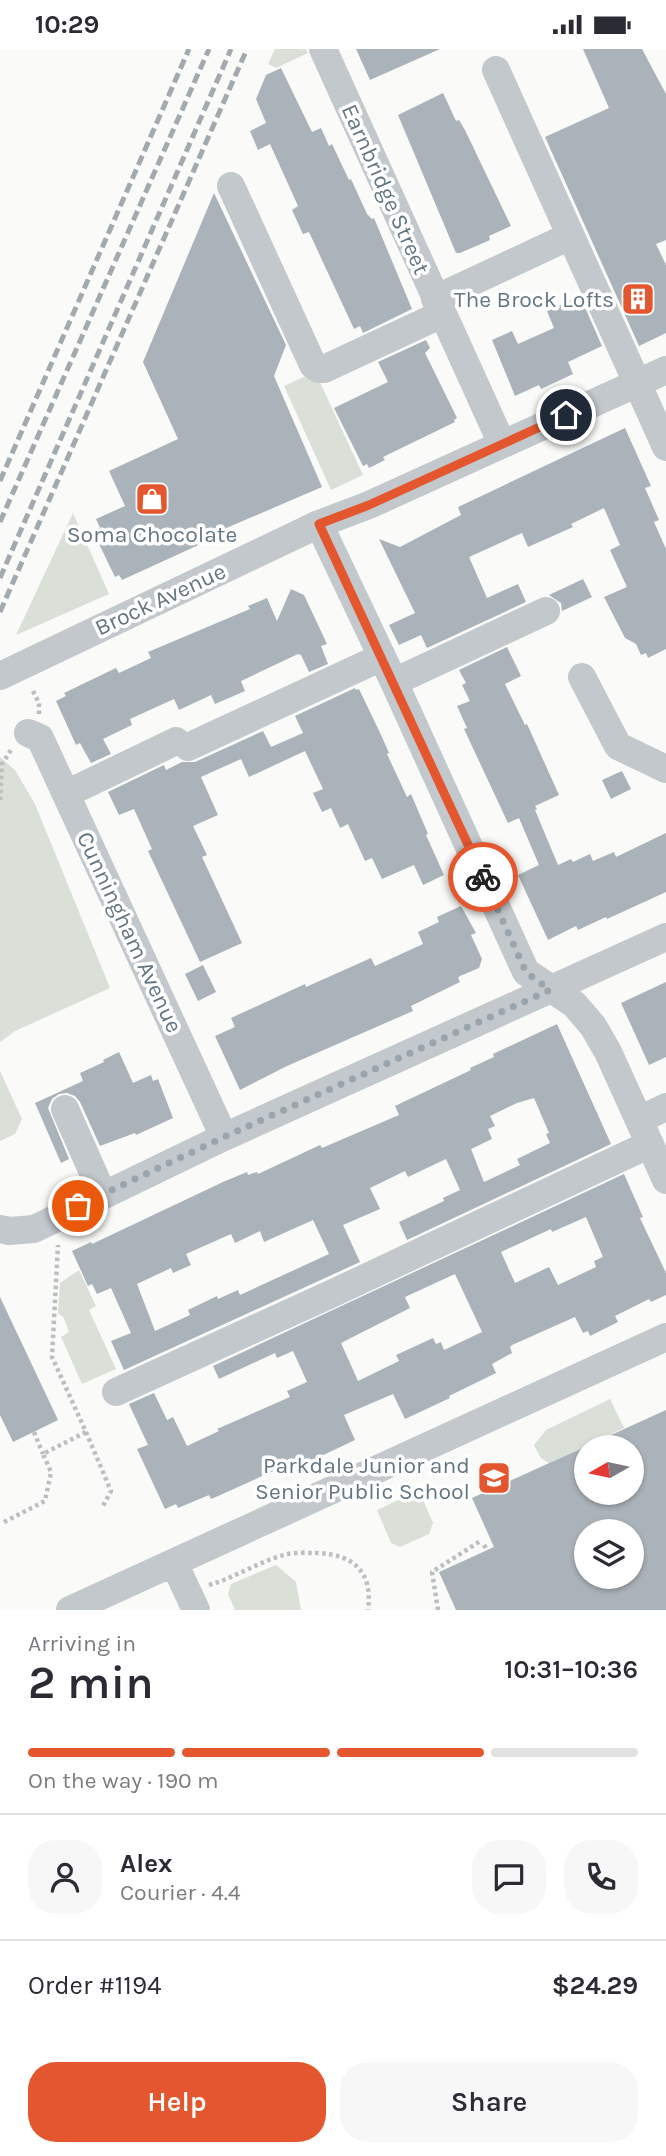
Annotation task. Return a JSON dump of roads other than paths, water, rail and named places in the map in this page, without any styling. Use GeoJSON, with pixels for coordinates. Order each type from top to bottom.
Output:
{"type":"FeatureCollection","features":[{"type":"Feature","properties":{"kind":"street","name":"Earnbridge Street"},"geometry":{"type":"LineString","coordinates":[[323,49],[502,444]]}},
{"type":"Feature","properties":{"kind":"street"},"geometry":{"type":"LineString","coordinates":[[496,70],[666,447]]}},
{"type":"Feature","properties":{"kind":"street"},"geometry":{"type":"LineString","coordinates":[[231,186],[313,365],[318,369],[324,369],[570,236]]}},
{"type":"Feature","properties":{"kind":"street","name":"Brock Avenue"},"geometry":{"type":"LineString","coordinates":[[0,676],[319,524],[369,505],[666,370]]}},
{"type":"Feature","properties":{"kind":"street"},"geometry":{"type":"LineString","coordinates":[[319,524],[526,972],[574,1004],[593,1026],[608,1052],[666,1179]]}},
{"type":"Feature","properties":{"kind":"street"},"geometry":{"type":"LineString","coordinates":[[66,794],[182,744],[546,611]]}},
{"type":"Feature","properties":{"kind":"street"},"geometry":{"type":"LineString","coordinates":[[582,677],[618,746],[666,769]]}},
{"type":"Feature","properties":{"kind":"street","name":"Cunningham Avenue"},"geometry":{"type":"LineString","coordinates":[[28,733],[40,739],[224,1137]]}},
{"type":"Feature","properties":{"kind":"street"},"geometry":{"type":"LineString","coordinates":[[0,1229],[34,1229],[224,1137],[666,937]]}},
{"type":"Feature","properties":{"kind":"street"},"geometry":{"type":"LineString","coordinates":[[116,1392],[331,1294],[644,1132],[666,1107]]}},
{"type":"Feature","properties":{"kind":"street"},"geometry":{"type":"LineString","coordinates":[[65,1109],[103,1195]]}},
{"type":"Feature","properties":{"kind":"street"},"geometry":{"type":"LineString","coordinates":[[70,1610],[666,1337]]}},
{"type":"Feature","properties":{"kind":"street"},"geometry":{"type":"LineString","coordinates":[[174,1563],[196,1610]]}},
{"type":"Feature","properties":{"kind":"railway"},"geometry":{"type":"LineString","coordinates":[[0,481],[189,49]]}},
{"type":"Feature","properties":{"kind":"railway"},"geometry":{"type":"LineString","coordinates":[[0,522],[209,49]]}},
{"type":"Feature","properties":{"kind":"railway"},"geometry":{"type":"LineString","coordinates":[[0,578],[231,49]]}},
{"type":"Feature","properties":{"kind":"railway"},"geometry":{"type":"LineString","coordinates":[[0,612],[247,49]]}},
{"type":"Feature","properties":{"kind":"place","name":"The Brock Lofts"},"geometry":{"type":"Point","coordinates":[638,299]}},
{"type":"Feature","properties":{"kind":"place","name":"Soma Chocolate"},"geometry":{"type":"Point","coordinates":[152,499]}},
{"type":"Feature","properties":{"kind":"place","name":"Parkdale Junior and Senior Public School"},"geometry":{"type":"Point","coordinates":[494,1478]}}]}
